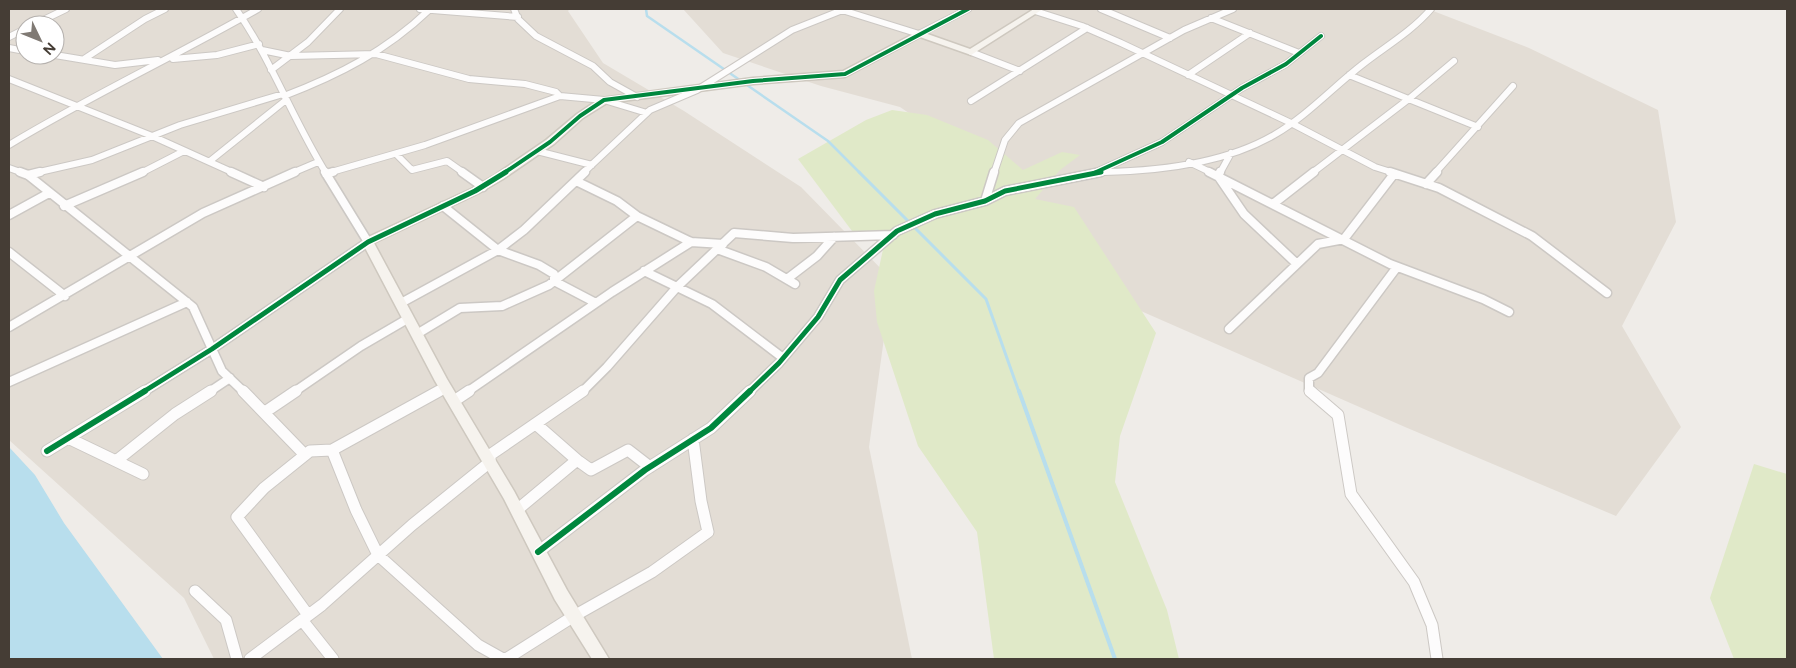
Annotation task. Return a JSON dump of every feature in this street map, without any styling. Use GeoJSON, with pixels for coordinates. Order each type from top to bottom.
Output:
{"type":"FeatureCollection","features":[{"type":"Feature","properties":{"kind":"street"},"geometry":{"type":"LineString","coordinates":[[53,15],[65,9]]}},
{"type":"Feature","properties":{"kind":"street"},"geometry":{"type":"LineString","coordinates":[[84,59],[145,19],[165,9]]}},
{"type":"Feature","properties":{"kind":"street"},"geometry":{"type":"LineString","coordinates":[[236,9],[260,47],[318,162],[368,242],[446,387],[517,510],[538,552],[601,659]]}},
{"type":"Feature","properties":{"kind":"street"},"geometry":{"type":"LineString","coordinates":[[9,145],[76,105],[192,47],[258,9]]}},
{"type":"Feature","properties":{"kind":"street"},"geometry":{"type":"LineString","coordinates":[[271,70],[332,21],[340,9]]}},
{"type":"Feature","properties":{"kind":"street"},"geometry":{"type":"LineString","coordinates":[[420,9],[518,17]]}},
{"type":"Feature","properties":{"kind":"street"},"geometry":{"type":"LineString","coordinates":[[514,9],[526,27],[556,49],[593,66],[608,81],[637,97]]}},
{"type":"Feature","properties":{"kind":"street"},"geometry":{"type":"LineString","coordinates":[[401,303],[498,250],[524,230],[647,113],[697,90],[792,30],[843,9],[971,52],[1020,71]]}},
{"type":"Feature","properties":{"kind":"street"},"geometry":{"type":"LineString","coordinates":[[326,174],[425,145],[560,96],[604,100],[697,90],[753,81],[845,74],[968,9]]}},
{"type":"Feature","properties":{"kind":"street"},"geometry":{"type":"LineString","coordinates":[[1101,9],[1170,38]]}},
{"type":"Feature","properties":{"kind":"street"},"geometry":{"type":"LineString","coordinates":[[985,201],[1005,140],[1019,123],[1170,38],[1233,9]]}},
{"type":"Feature","properties":{"kind":"street"},"geometry":{"type":"LineString","coordinates":[[538,552],[650,467],[711,428],[783,358],[818,317],[840,280],[893,235],[935,214],[985,201],[1005,191],[1101,172],[1117,172],[1231,154],[1273,135],[1291,123],[1349,75],[1420,22],[1431,9]]}},
{"type":"Feature","properties":{"kind":"street"},"geometry":{"type":"LineString","coordinates":[[28,175],[92,160],[180,125],[284,96],[344,72],[376,54],[411,29],[429,10]]}},
{"type":"Feature","properties":{"kind":"street"},"geometry":{"type":"LineString","coordinates":[[971,52],[1037,10],[1087,28],[1291,123],[1375,167],[1439,188],[1478,210],[1532,236],[1558,253],[1607,293]]}},
{"type":"Feature","properties":{"kind":"street"},"geometry":{"type":"LineString","coordinates":[[1211,18],[1299,53]]}},
{"type":"Feature","properties":{"kind":"street"},"geometry":{"type":"LineString","coordinates":[[971,102],[1087,28]]}},
{"type":"Feature","properties":{"kind":"street"},"geometry":{"type":"LineString","coordinates":[[1188,75],[1250,33]]}},
{"type":"Feature","properties":{"kind":"street"},"geometry":{"type":"LineString","coordinates":[[1101,172],[1162,142],[1231,95],[1286,64],[1321,36]]}},
{"type":"Feature","properties":{"kind":"street"},"geometry":{"type":"LineString","coordinates":[[65,56],[115,65],[217,55],[260,47],[290,56],[376,54],[462,78],[525,84],[556,92],[560,96]]}},
{"type":"Feature","properties":{"kind":"street"},"geometry":{"type":"LineString","coordinates":[[1273,204],[1341,150],[1410,100],[1454,61]]}},
{"type":"Feature","properties":{"kind":"street"},"geometry":{"type":"LineString","coordinates":[[1349,75],[1478,127]]}},
{"type":"Feature","properties":{"kind":"street"},"geometry":{"type":"LineString","coordinates":[[9,79],[152,136],[264,187]]}},
{"type":"Feature","properties":{"kind":"street"},"geometry":{"type":"LineString","coordinates":[[1426,184],[1513,86]]}},
{"type":"Feature","properties":{"kind":"street"},"geometry":{"type":"LineString","coordinates":[[210,161],[284,96]]}},
{"type":"Feature","properties":{"kind":"street"},"geometry":{"type":"LineString","coordinates":[[604,100],[647,113]]}},
{"type":"Feature","properties":{"kind":"street"},"geometry":{"type":"LineString","coordinates":[[46,452],[212,349],[368,242],[483,187],[536,151],[567,125],[604,100]]}},
{"type":"Feature","properties":{"kind":"street"},"geometry":{"type":"LineString","coordinates":[[64,206],[122,183],[184,151]]}},
{"type":"Feature","properties":{"kind":"street"},"geometry":{"type":"LineString","coordinates":[[536,151],[592,165]]}},
{"type":"Feature","properties":{"kind":"street"},"geometry":{"type":"LineString","coordinates":[[396,154],[412,170],[447,161],[483,187]]}},
{"type":"Feature","properties":{"kind":"street"},"geometry":{"type":"LineString","coordinates":[[1218,176],[1231,154]]}},
{"type":"Feature","properties":{"kind":"street"},"geometry":{"type":"LineString","coordinates":[[9,327],[65,296],[203,213],[318,162]]}},
{"type":"Feature","properties":{"kind":"street"},"geometry":{"type":"LineString","coordinates":[[1189,162],[1397,267],[1483,299],[1509,312]]}},
{"type":"Feature","properties":{"kind":"street"},"geometry":{"type":"LineString","coordinates":[[9,168],[28,175],[64,206],[131,256],[193,307],[222,371],[265,412],[305,455]]}},
{"type":"Feature","properties":{"kind":"street"},"geometry":{"type":"LineString","coordinates":[[1229,329],[1318,244],[1344,239],[1394,174]]}},
{"type":"Feature","properties":{"kind":"street"},"geometry":{"type":"LineString","coordinates":[[1218,176],[1228,196],[1248,221],[1297,264]]}},
{"type":"Feature","properties":{"kind":"street"},"geometry":{"type":"LineString","coordinates":[[576,181],[617,201],[637,216],[691,242],[720,246],[795,284]]}},
{"type":"Feature","properties":{"kind":"street"},"geometry":{"type":"LineString","coordinates":[[9,215],[49,193]]}},
{"type":"Feature","properties":{"kind":"street"},"geometry":{"type":"LineString","coordinates":[[443,206],[498,250],[539,265],[554,274],[554,281]]}},
{"type":"Feature","properties":{"kind":"street"},"geometry":{"type":"LineString","coordinates":[[417,334],[460,308],[502,306],[533,294],[554,281],[637,216]]}},
{"type":"Feature","properties":{"kind":"street"},"geometry":{"type":"LineString","coordinates":[[490,462],[490,456],[581,393],[677,286],[734,233],[752,236],[834,237],[893,235]]}},
{"type":"Feature","properties":{"kind":"street"},"geometry":{"type":"LineString","coordinates":[[786,279],[817,256],[834,237]]}},
{"type":"Feature","properties":{"kind":"street"},"geometry":{"type":"LineString","coordinates":[[454,401],[596,303],[691,242]]}},
{"type":"Feature","properties":{"kind":"street"},"geometry":{"type":"LineString","coordinates":[[9,252],[65,296]]}},
{"type":"Feature","properties":{"kind":"street"},"geometry":{"type":"LineString","coordinates":[[1397,267],[1318,373],[1308,378],[1309,390],[1338,415],[1351,494],[1414,582],[1432,625],[1437,659]]}},
{"type":"Feature","properties":{"kind":"street"},"geometry":{"type":"LineString","coordinates":[[644,271],[712,304],[783,358]]}},
{"type":"Feature","properties":{"kind":"street"},"geometry":{"type":"LineString","coordinates":[[554,281],[596,303]]}},
{"type":"Feature","properties":{"kind":"street"},"geometry":{"type":"LineString","coordinates":[[9,382],[187,302]]}},
{"type":"Feature","properties":{"kind":"street"},"geometry":{"type":"LineString","coordinates":[[265,412],[361,346],[409,318]]}},
{"type":"Feature","properties":{"kind":"street"},"geometry":{"type":"LineString","coordinates":[[116,461],[175,414],[230,378]]}},
{"type":"Feature","properties":{"kind":"street"},"geometry":{"type":"LineString","coordinates":[[334,659],[237,517],[264,488],[310,451],[332,450],[446,387]]}},
{"type":"Feature","properties":{"kind":"street"},"geometry":{"type":"LineString","coordinates":[[537,425],[591,470],[628,450],[650,467]]}},
{"type":"Feature","properties":{"kind":"street"},"geometry":{"type":"LineString","coordinates":[[68,438],[143,474]]}},
{"type":"Feature","properties":{"kind":"street"},"geometry":{"type":"LineString","coordinates":[[332,450],[356,510],[378,555],[411,582],[478,645],[505,659],[574,616],[652,572],[708,532],[702,508],[693,439]]}},
{"type":"Feature","properties":{"kind":"street"},"geometry":{"type":"LineString","coordinates":[[517,510],[577,460]]}},
{"type":"Feature","properties":{"kind":"street"},"geometry":{"type":"LineString","coordinates":[[250,659],[305,618],[412,524],[490,462]]}},
{"type":"Feature","properties":{"kind":"street"},"geometry":{"type":"LineString","coordinates":[[195,590],[226,620],[236,659]]}},
{"type":"Feature","properties":{"kind":"shaded area"},"geometry":{"type":"Polygon","coordinates":[[[9,9],[570,9],[568,11],[603,63],[684,111],[801,187],[892,280],[869,447],[912,659],[214,659],[184,598],[9,440],[9,9]]]}},
{"type":"Feature","properties":{"kind":"shaded area"},"geometry":{"type":"Polygon","coordinates":[[[683,9],[1428,9],[1529,48],[1658,110],[1676,222],[1622,326],[1681,427],[1616,516],[1405,427],[1134,308],[997,173],[900,107],[821,86],[723,53],[683,9]]]}},
{"type":"Feature","properties":{"kind":"green space"},"geometry":{"type":"Polygon","coordinates":[[[892,110],[927,115],[988,140],[1023,170],[1062,152],[1080,155],[1060,170],[1035,199],[1074,207],[1156,333],[1120,436],[1115,482],[1167,610],[1179,659],[994,659],[977,532],[918,446],[877,322],[874,291],[887,231],[852,231],[798,159],[866,120],[892,110]]]}},
{"type":"Feature","properties":{"kind":"green space"},"geometry":{"type":"Polygon","coordinates":[[[1754,464],[1787,474],[1787,659],[1734,659],[1710,598],[1754,464]]]}},
{"type":"Feature","properties":{"kind":"water"},"geometry":{"type":"Polygon","coordinates":[[[9,447],[35,475],[64,523],[163,659],[9,659],[9,447]]]}},
{"type":"Feature","properties":{"kind":"waterway"},"geometry":{"type":"LineString","coordinates":[[646,9],[647,16],[828,141],[986,299],[1019,392]]}},
{"type":"Feature","properties":{"kind":"waterway"},"geometry":{"type":"LineString","coordinates":[[1019,391],[1115,659]]}},
{"type":"Feature","properties":{"kind":"cycle path"},"geometry":{"type":"LineString","coordinates":[[47,451],[212,349],[368,242],[398,226],[475,191],[499,177],[550,142],[580,116],[604,100],[753,81],[845,74],[968,9]]}},
{"type":"Feature","properties":{"kind":"cycle path"},"geometry":{"type":"LineString","coordinates":[[538,552],[645,470],[711,428],[779,363],[818,317],[840,280],[897,231],[935,214],[985,201],[1005,191],[1101,172],[1162,142],[1242,88],[1286,64],[1321,36]]}}]}
